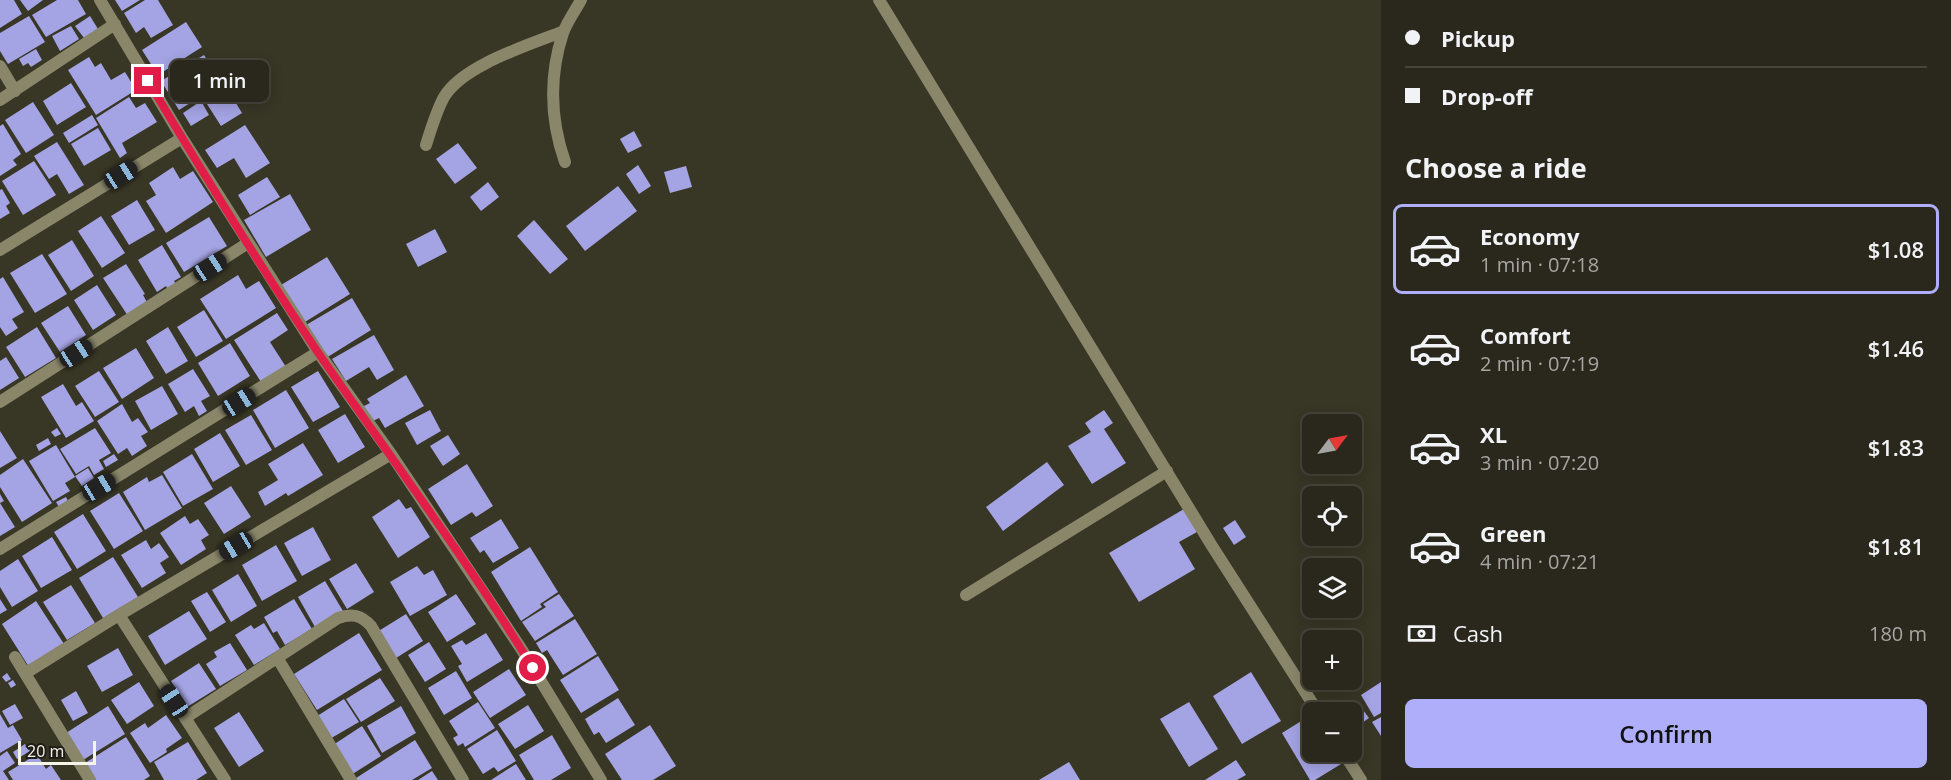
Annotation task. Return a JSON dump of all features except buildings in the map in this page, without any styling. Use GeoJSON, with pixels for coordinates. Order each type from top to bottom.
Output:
{"type":"FeatureCollection","features":[{"type":"Feature","properties":{"kind":"street"},"geometry":{"type":"LineString","coordinates":[[100,0],[182,138],[318,352],[391,454],[522,650],[601,780]]}},
{"type":"Feature","properties":{"kind":"street"},"geometry":{"type":"LineString","coordinates":[[565,162],[555,125],[553,77],[564,31],[581,0]]}},
{"type":"Feature","properties":{"kind":"street"},"geometry":{"type":"LineString","coordinates":[[879,0],[1167,471],[1312,702]]}},
{"type":"Feature","properties":{"kind":"street"},"geometry":{"type":"LineString","coordinates":[[0,100],[115,24]]}},
{"type":"Feature","properties":{"kind":"street"},"geometry":{"type":"LineString","coordinates":[[426,145],[444,97],[463,77],[484,64],[564,31]]}},
{"type":"Feature","properties":{"kind":"street"},"geometry":{"type":"LineString","coordinates":[[0,66],[15,91]]}},
{"type":"Feature","properties":{"kind":"street"},"geometry":{"type":"LineString","coordinates":[[0,250],[182,138]]}},
{"type":"Feature","properties":{"kind":"street"},"geometry":{"type":"LineString","coordinates":[[0,402],[248,243]]}},
{"type":"Feature","properties":{"kind":"street"},"geometry":{"type":"LineString","coordinates":[[0,549],[318,352]]}},
{"type":"Feature","properties":{"kind":"street"},"geometry":{"type":"LineString","coordinates":[[26,673],[119,615],[391,454]]}},
{"type":"Feature","properties":{"kind":"street"},"geometry":{"type":"LineString","coordinates":[[966,595],[1167,471]]}},
{"type":"Feature","properties":{"kind":"street"},"geometry":{"type":"LineString","coordinates":[[119,615],[225,780]]}},
{"type":"Feature","properties":{"kind":"street"},"geometry":{"type":"LineString","coordinates":[[185,718],[338,618],[346,615],[358,616],[371,626],[463,780]]}},
{"type":"Feature","properties":{"kind":"street"},"geometry":{"type":"LineString","coordinates":[[15,657],[90,780]]}},
{"type":"Feature","properties":{"kind":"street"},"geometry":{"type":"LineString","coordinates":[[278,659],[351,780]]}},
{"type":"Feature","properties":{"kind":"street"},"geometry":{"type":"LineString","coordinates":[[1349,762],[1361,780]]}},
{"type":"Feature","properties":{"kind":"route"},"geometry":{"type":"LineString","coordinates":[[148,81],[318,352],[391,454],[533,668]]}}]}
